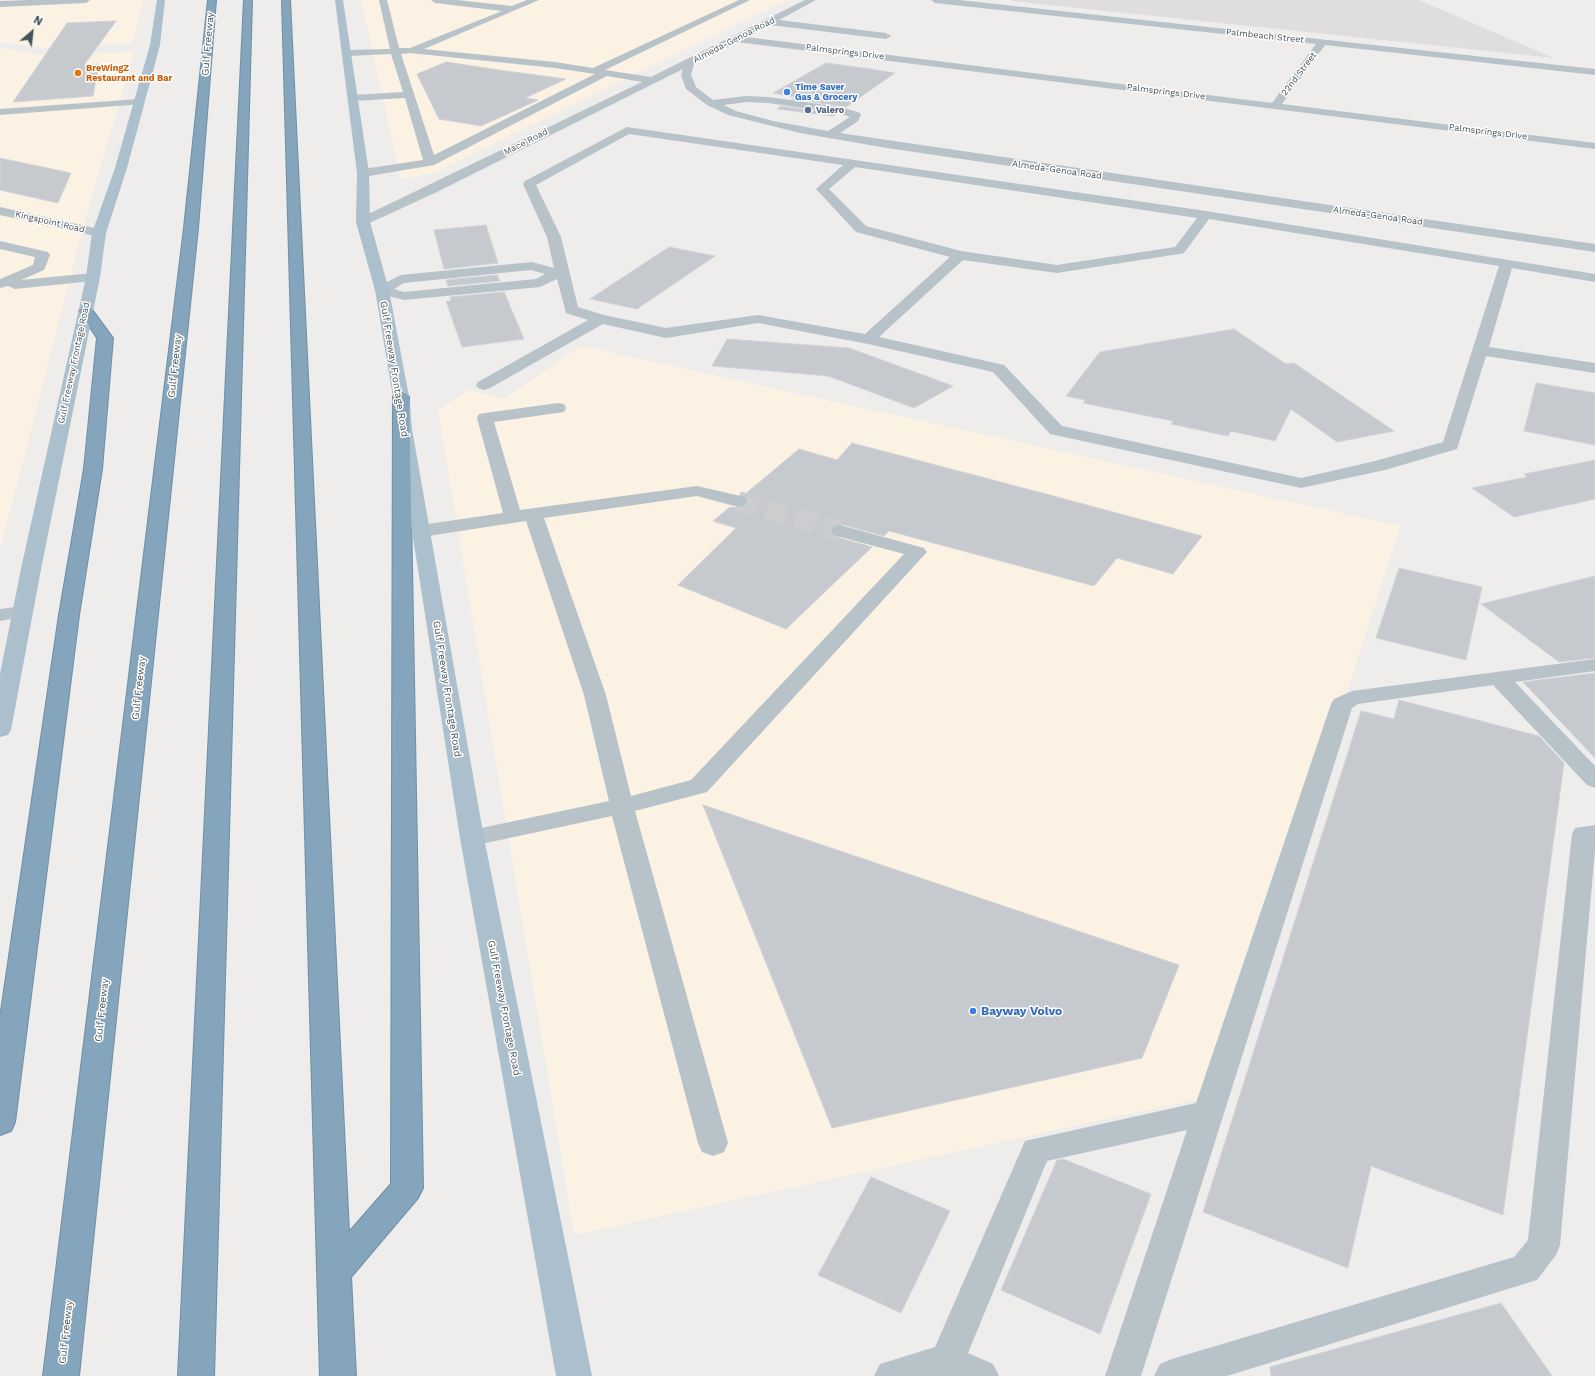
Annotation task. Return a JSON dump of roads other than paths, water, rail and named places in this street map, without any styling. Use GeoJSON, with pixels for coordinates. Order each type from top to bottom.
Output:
{"type":"FeatureCollection","features":[{"type":"Feature","properties":{"kind":"highway","name":"Gulf Freeway"},"geometry":{"type":"LineString","coordinates":[[61,1376],[191,228],[212,0]]}},
{"type":"Feature","properties":{"kind":"highway"},"geometry":{"type":"LineString","coordinates":[[196,1376],[248,0]]}},
{"type":"Feature","properties":{"kind":"highway"},"geometry":{"type":"LineString","coordinates":[[286,0],[338,1376]]}},
{"type":"Feature","properties":{"kind":"highway"},"geometry":{"type":"LineString","coordinates":[[0,1122],[69,615],[93,469],[105,338],[86,311]]}},
{"type":"Feature","properties":{"kind":"highway"},"geometry":{"type":"LineString","coordinates":[[333,1274],[407,1188],[401,397]]}},
{"type":"Feature","properties":{"kind":"main road","name":"Gulf Freeway Frontage Road"},"geometry":{"type":"LineString","coordinates":[[0,730],[22,612],[93,277],[99,233],[121,168],[155,45],[161,0]]}},
{"type":"Feature","properties":{"kind":"main road","name":"Gulf Freeway Frontage Road"},"geometry":{"type":"LineString","coordinates":[[339,0],[363,173],[363,222],[382,290],[401,397],[404,429],[472,838],[574,1376]]}},
{"type":"Feature","properties":{"kind":"street"},"geometry":{"type":"LineString","coordinates":[[0,4],[86,0]]}},
{"type":"Feature","properties":{"kind":"street"},"geometry":{"type":"LineString","coordinates":[[383,0],[395,51],[430,162]]}},
{"type":"Feature","properties":{"kind":"street"},"geometry":{"type":"LineString","coordinates":[[435,0],[512,10]]}},
{"type":"Feature","properties":{"kind":"street"},"geometry":{"type":"LineString","coordinates":[[412,50],[535,0]]}},
{"type":"Feature","properties":{"kind":"street"},"geometry":{"type":"LineString","coordinates":[[594,71],[746,0]]}},
{"type":"Feature","properties":{"kind":"street","name":"Almeda-Genoa Road"},"geometry":{"type":"LineString","coordinates":[[812,0],[690,62],[686,75],[686,86],[711,103],[732,113],[771,124],[830,135],[1595,248]]}},
{"type":"Feature","properties":{"kind":"street","name":"Palmbeach Street"},"geometry":{"type":"LineString","coordinates":[[935,0],[985,2],[1024,10],[1595,72]]}},
{"type":"Feature","properties":{"kind":"street"},"geometry":{"type":"LineString","coordinates":[[1024,10],[1039,2]]}},
{"type":"Feature","properties":{"kind":"street"},"geometry":{"type":"LineString","coordinates":[[770,22],[886,36]]}},
{"type":"Feature","properties":{"kind":"street","name":"Palmsprings Drive"},"geometry":{"type":"LineString","coordinates":[[737,38],[1595,146]]}},
{"type":"Feature","properties":{"kind":"street","name":"22nd Street"},"geometry":{"type":"LineString","coordinates":[[1276,105],[1322,43]]}},
{"type":"Feature","properties":{"kind":"street"},"geometry":{"type":"LineString","coordinates":[[347,53],[412,50],[514,60],[650,80]]}},
{"type":"Feature","properties":{"kind":"street","name":"Mace Road"},"geometry":{"type":"LineString","coordinates":[[363,222],[433,189],[650,80],[690,62]]}},
{"type":"Feature","properties":{"kind":"street"},"geometry":{"type":"LineString","coordinates":[[363,173],[430,162],[606,73]]}},
{"type":"Feature","properties":{"kind":"street"},"geometry":{"type":"LineString","coordinates":[[638,86],[666,84]]}},
{"type":"Feature","properties":{"kind":"street"},"geometry":{"type":"LineString","coordinates":[[353,98],[409,94]]}},
{"type":"Feature","properties":{"kind":"street"},"geometry":{"type":"LineString","coordinates":[[711,103],[746,99],[768,100],[841,110],[856,115],[854,119],[830,135]]}},
{"type":"Feature","properties":{"kind":"street"},"geometry":{"type":"LineString","coordinates":[[768,100],[770,107],[775,110],[804,116]]}},
{"type":"Feature","properties":{"kind":"street"},"geometry":{"type":"LineString","coordinates":[[0,112],[139,102]]}},
{"type":"Feature","properties":{"kind":"street"},"geometry":{"type":"LineString","coordinates":[[834,121],[848,123]]}},
{"type":"Feature","properties":{"kind":"street"},"geometry":{"type":"LineString","coordinates":[[1507,263],[1451,445],[1379,466],[1301,483],[1056,430],[998,368],[868,339],[758,319],[666,333],[601,319],[571,310],[559,272],[554,237],[529,184],[627,130],[854,162],[1206,215],[1507,263],[1595,278]]}},
{"type":"Feature","properties":{"kind":"street"},"geometry":{"type":"LineString","coordinates":[[854,162],[822,189],[861,229],[960,255],[1057,269],[1179,250],[1206,215]]}},
{"type":"Feature","properties":{"kind":"street","name":"Kingspoint Road"},"geometry":{"type":"LineString","coordinates":[[2,213],[99,233]]}},
{"type":"Feature","properties":{"kind":"street"},"geometry":{"type":"LineString","coordinates":[[14,227],[35,219]]}},
{"type":"Feature","properties":{"kind":"street"},"geometry":{"type":"LineString","coordinates":[[0,245],[43,255],[39,267],[0,285]]}},
{"type":"Feature","properties":{"kind":"street"},"geometry":{"type":"LineString","coordinates":[[868,339],[960,255]]}},
{"type":"Feature","properties":{"kind":"street"},"geometry":{"type":"LineString","coordinates":[[382,290],[401,279],[468,272],[532,266],[559,272]]}},
{"type":"Feature","properties":{"kind":"street"},"geometry":{"type":"LineString","coordinates":[[0,285],[93,277]]}},
{"type":"Feature","properties":{"kind":"street"},"geometry":{"type":"LineString","coordinates":[[484,385],[601,319]]}},
{"type":"Feature","properties":{"kind":"street"},"geometry":{"type":"LineString","coordinates":[[1482,344],[1595,357]]}},
{"type":"Feature","properties":{"kind":"street"},"geometry":{"type":"LineString","coordinates":[[1482,344],[1595,368]]}},
{"type":"Feature","properties":{"kind":"street"},"geometry":{"type":"LineString","coordinates":[[558,408],[484,418],[595,695],[622,806],[713,1144]]}},
{"type":"Feature","properties":{"kind":"street"},"geometry":{"type":"LineString","coordinates":[[421,530],[697,491],[738,501]]}},
{"type":"Feature","properties":{"kind":"street"},"geometry":{"type":"LineString","coordinates":[[472,838],[622,806],[699,786],[918,552],[840,531]]}},
{"type":"Feature","properties":{"kind":"street"},"geometry":{"type":"LineString","coordinates":[[0,616],[22,612]]}},
{"type":"Feature","properties":{"kind":"street"},"geometry":{"type":"LineString","coordinates":[[1123,1376],[1342,704],[1352,698],[1595,665]]}},
{"type":"Feature","properties":{"kind":"street"},"geometry":{"type":"LineString","coordinates":[[1498,678],[1595,780]]}},
{"type":"Feature","properties":{"kind":"street"},"geometry":{"type":"LineString","coordinates":[[1172,1376],[1525,1269],[1544,1245],[1584,834],[1595,833]]}},
{"type":"Feature","properties":{"kind":"street"},"geometry":{"type":"LineString","coordinates":[[947,1361],[1036,1150],[1208,1113]]}},
{"type":"Feature","properties":{"kind":"street"},"geometry":{"type":"LineString","coordinates":[[892,1376],[947,1361],[981,1376]]}},
{"type":"Feature","properties":{"kind":"tunnel"},"geometry":{"type":"LineString","coordinates":[[738,501],[840,531]]}},
{"type":"Feature","properties":{"kind":"place","name":"BreWingZ Restaurant and Bar"},"geometry":{"type":"Point","coordinates":[78,73]}},
{"type":"Feature","properties":{"kind":"place","name":"Time Saver Gas & Grocery"},"geometry":{"type":"Point","coordinates":[787,92]}},
{"type":"Feature","properties":{"kind":"place","name":"Valero"},"geometry":{"type":"Point","coordinates":[808,110]}},
{"type":"Feature","properties":{"kind":"place","name":"Bayway Volvo"},"geometry":{"type":"Point","coordinates":[973,1011]}}]}
